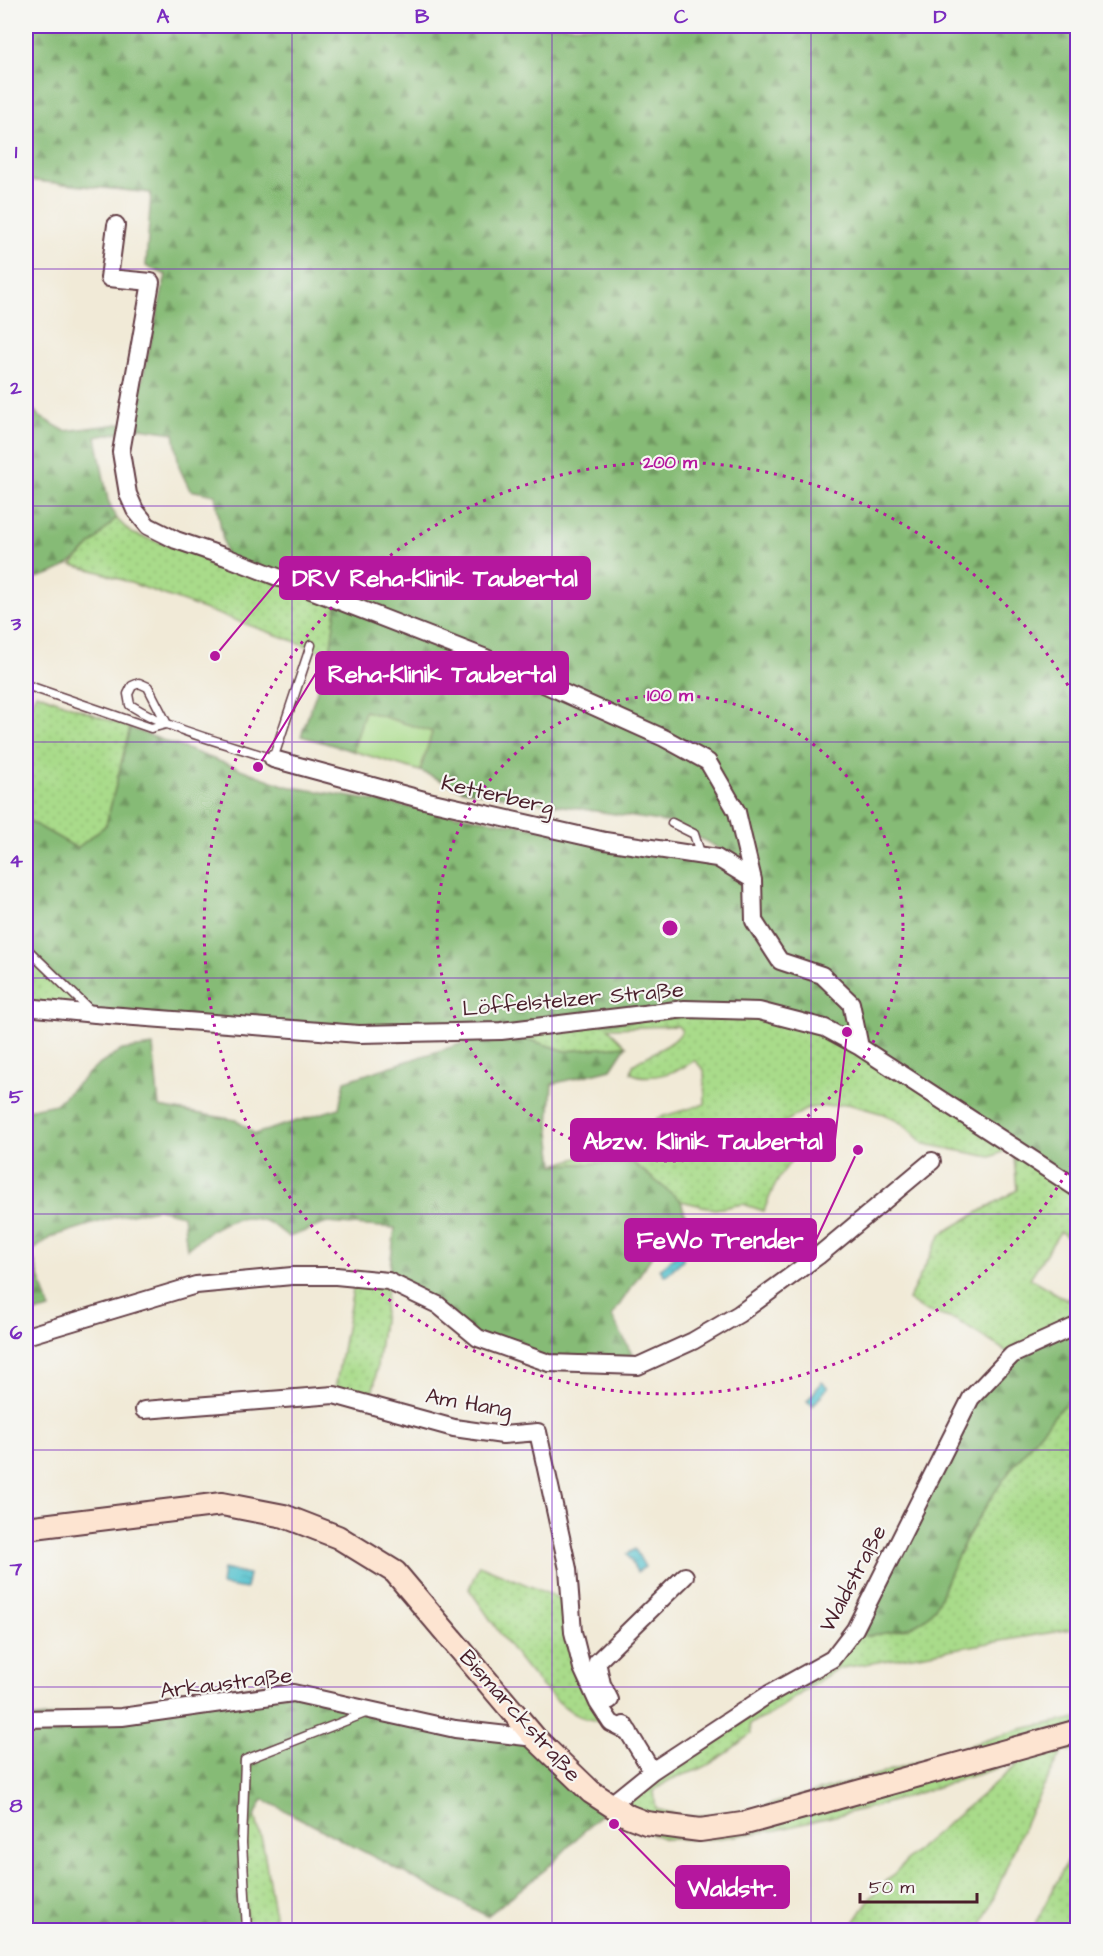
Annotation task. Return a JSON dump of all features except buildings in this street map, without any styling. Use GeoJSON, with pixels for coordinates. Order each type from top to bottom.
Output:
{"type":"FeatureCollection","features":[{"type":"Feature","properties":{"kind":"street"},"geometry":{"type":"LineString","coordinates":[[116,225],[110,278],[151,282],[121,452],[128,494],[135,510],[148,526],[176,540],[226,556],[486,658],[664,738],[708,762],[736,812],[753,880],[754,921],[780,961],[822,975],[851,1003],[860,1047]]}},
{"type":"Feature","properties":{"kind":"street","name":"Ketterberg"},"geometry":{"type":"LineString","coordinates":[[273,759],[424,800],[605,841],[717,858],[753,880]]}},
{"type":"Feature","properties":{"kind":"street","name":"Löffelstelzer Straße"},"geometry":{"type":"LineString","coordinates":[[26,1006],[95,1014],[359,1034],[501,1031],[685,1009],[759,1011],[825,1028],[860,1047],[1077,1189]]}},
{"type":"Feature","properties":{"kind":"street"},"geometry":{"type":"LineString","coordinates":[[26,1336],[196,1284],[292,1276],[336,1276],[388,1281],[438,1305],[478,1338],[549,1363],[638,1366],[693,1341],[739,1314],[818,1256],[933,1161]]}},
{"type":"Feature","properties":{"kind":"street","name":"Waldstraße"},"geometry":{"type":"LineString","coordinates":[[610,1805],[652,1771],[769,1694],[832,1659],[855,1629],[971,1398],[1012,1355],[1077,1325]]}},
{"type":"Feature","properties":{"kind":"street","name":"Am Hang"},"geometry":{"type":"LineString","coordinates":[[144,1410],[334,1395],[454,1428],[503,1435],[538,1432],[568,1569],[573,1632],[582,1668],[598,1703],[611,1723],[629,1732]]}},
{"type":"Feature","properties":{"kind":"street","name":"Bismarckstraße"},"geometry":{"type":"LineString","coordinates":[[26,1528],[222,1504],[284,1516],[338,1537],[395,1572],[535,1738],[582,1785],[628,1816],[645,1822],[700,1830],[720,1828],[828,1802],[1077,1731]]}},
{"type":"Feature","properties":{"kind":"street","name":"Am Hang"},"geometry":{"type":"LineString","coordinates":[[652,1771],[602,1684],[597,1662],[685,1576]]}},
{"type":"Feature","properties":{"kind":"street","name":"Arkaustraße"},"geometry":{"type":"LineString","coordinates":[[26,1719],[122,1717],[293,1692],[454,1729],[535,1738]]}},
{"type":"Feature","properties":{"kind":"lane"},"geometry":{"type":"LineString","coordinates":[[273,759],[311,645]]}},
{"type":"Feature","properties":{"kind":"lane"},"geometry":{"type":"LineString","coordinates":[[140,683],[148,687],[167,724],[130,705],[128,694],[132,686],[140,683]]}},
{"type":"Feature","properties":{"kind":"lane","name":"Ketterberg"},"geometry":{"type":"LineString","coordinates":[[26,685],[151,728],[167,724],[273,759]]}},
{"type":"Feature","properties":{"kind":"lane"},"geometry":{"type":"LineString","coordinates":[[672,823],[694,834],[701,856]]}},
{"type":"Feature","properties":{"kind":"lane"},"geometry":{"type":"LineString","coordinates":[[26,948],[95,1014]]}},
{"type":"Feature","properties":{"kind":"lane"},"geometry":{"type":"LineString","coordinates":[[247,1930],[242,1843],[245,1760],[374,1710]]}},
{"type":"Feature","properties":{"kind":"green space"},"geometry":{"type":"Polygon","coordinates":[[[26,26],[1077,26],[1077,1189],[860,1047],[759,1011],[503,1032],[566,1051],[626,1046],[611,1069],[552,1084],[549,1124],[554,1165],[632,1162],[681,1201],[687,1222],[660,1244],[612,1316],[638,1366],[549,1363],[478,1338],[388,1281],[395,1228],[327,1223],[289,1237],[268,1222],[243,1218],[222,1224],[187,1249],[183,1215],[157,1209],[115,1217],[51,1237],[31,1252],[50,1309],[26,1315],[26,1110],[56,1104],[94,1068],[122,1050],[153,1046],[159,1107],[236,1120],[255,1134],[339,1108],[345,1081],[498,1032],[359,1034],[95,1014],[26,948],[26,819],[77,848],[106,825],[130,728],[286,786],[701,856],[751,878],[722,850],[672,823],[463,790],[420,771],[432,732],[365,711],[353,751],[301,736],[330,654],[337,601],[226,557],[215,495],[190,490],[179,467],[174,433],[140,428],[96,437],[108,500],[116,518],[87,549],[66,566],[41,577],[26,579],[26,402],[40,417],[65,431],[127,423],[133,420],[166,275],[146,266],[151,193],[26,180],[26,26]]]}},
{"type":"Feature","properties":{"kind":"green space"},"geometry":{"type":"Polygon","coordinates":[[[116,518],[131,533],[337,601],[330,654],[100,572],[72,565],[116,518]]]}},
{"type":"Feature","properties":{"kind":"green space"},"geometry":{"type":"Polygon","coordinates":[[[36,693],[130,728],[106,825],[77,849],[26,819],[26,715],[36,693]]]}},
{"type":"Feature","properties":{"kind":"green space"},"geometry":{"type":"Polygon","coordinates":[[[365,711],[432,732],[420,771],[353,751],[365,711]]]}},
{"type":"Feature","properties":{"kind":"green space"},"geometry":{"type":"Polygon","coordinates":[[[26,948],[95,1014],[26,1007],[26,948]]]}},
{"type":"Feature","properties":{"kind":"green space"},"geometry":{"type":"Polygon","coordinates":[[[685,1009],[759,1011],[825,1028],[860,1047],[1013,1147],[991,1157],[924,1144],[903,1124],[884,1114],[848,1104],[808,1108],[775,1128],[812,1140],[803,1147],[783,1172],[764,1211],[743,1204],[715,1209],[681,1201],[632,1162],[554,1165],[612,1148],[610,1139],[659,1126],[657,1118],[705,1104],[704,1070],[694,1060],[673,1072],[655,1076],[638,1076],[631,1073],[633,1065],[678,1037],[682,1031],[678,1026],[608,1028],[626,1046],[566,1051],[501,1031],[685,1009]]]}},
{"type":"Feature","properties":{"kind":"green space"},"geometry":{"type":"Polygon","coordinates":[[[1013,1147],[1077,1189],[1077,1244],[1060,1232],[1030,1278],[1067,1300],[1077,1282],[1077,1325],[1012,1355],[956,1320],[923,1310],[908,1300],[941,1234],[1017,1190],[1013,1147]]]}},
{"type":"Feature","properties":{"kind":"green space"},"geometry":{"type":"Polygon","coordinates":[[[355,1278],[388,1281],[375,1382],[369,1404],[334,1395],[355,1278]]]}},
{"type":"Feature","properties":{"kind":"green space"},"geometry":{"type":"Polygon","coordinates":[[[1077,1325],[1077,1391],[1041,1431],[991,1498],[963,1545],[931,1613],[918,1623],[899,1630],[865,1636],[855,1629],[971,1398],[1012,1355],[1077,1325]]]}},
{"type":"Feature","properties":{"kind":"green space"},"geometry":{"type":"Polygon","coordinates":[[[1077,1391],[1077,1628],[836,1669],[768,1716],[750,1724],[751,1734],[720,1758],[707,1766],[672,1779],[654,1791],[656,1809],[686,1817],[747,1811],[879,1774],[1021,1729],[1077,1718],[1077,1750],[1063,1751],[1029,1814],[980,1930],[849,1930],[871,1897],[921,1846],[1023,1760],[880,1805],[777,1830],[712,1839],[665,1839],[601,1814],[610,1805],[832,1659],[855,1629],[865,1636],[885,1633],[918,1623],[931,1613],[963,1545],[991,1498],[1041,1431],[1077,1391]]]}},
{"type":"Feature","properties":{"kind":"green space"},"geometry":{"type":"Polygon","coordinates":[[[479,1565],[571,1603],[573,1632],[611,1723],[587,1719],[575,1714],[560,1703],[531,1674],[469,1589],[479,1565]]]}},
{"type":"Feature","properties":{"kind":"green space"},"geometry":{"type":"Polygon","coordinates":[[[293,1693],[535,1738],[610,1805],[546,1869],[487,1916],[263,1799],[242,1843],[247,1930],[26,1930],[26,1719],[293,1693]]]}},
{"type":"Feature","properties":{"kind":"green space"},"geometry":{"type":"Polygon","coordinates":[[[255,1815],[263,1845],[277,1930],[247,1930],[242,1843],[255,1815]]]}},
{"type":"Feature","properties":{"kind":"green space"},"geometry":{"type":"Polygon","coordinates":[[[1077,1842],[1077,1930],[1032,1930],[1077,1842]]]}},
{"type":"Feature","properties":{"kind":"water"},"geometry":{"type":"Polygon","coordinates":[[[679,1252],[684,1259],[665,1276],[660,1269],[679,1252]]]}},
{"type":"Feature","properties":{"kind":"water"},"geometry":{"type":"Polygon","coordinates":[[[822,1382],[828,1387],[813,1406],[807,1401],[822,1382]]]}},
{"type":"Feature","properties":{"kind":"water"},"geometry":{"type":"Polygon","coordinates":[[[635,1549],[645,1567],[637,1572],[627,1554],[635,1549]]]}},
{"type":"Feature","properties":{"kind":"water"},"geometry":{"type":"Polygon","coordinates":[[[223,1569],[249,1574],[246,1589],[221,1585],[223,1569]]]}},
{"type":"Feature","properties":{"kind":"place","name":"DRV Reha-Klinik Taubertal"},"geometry":{"type":"Point","coordinates":[215,656]}},
{"type":"Feature","properties":{"kind":"place","name":"Reha-Klinik Taubertal"},"geometry":{"type":"Point","coordinates":[258,767]}},
{"type":"Feature","properties":{"kind":"place","name":"Abzw. Klinik Taubertal"},"geometry":{"type":"Point","coordinates":[847,1032]}},
{"type":"Feature","properties":{"kind":"place","name":"FeWo Trender"},"geometry":{"type":"Point","coordinates":[858,1150]}},
{"type":"Feature","properties":{"kind":"place","name":"Waldstr."},"geometry":{"type":"Point","coordinates":[614,1824]}}]}
